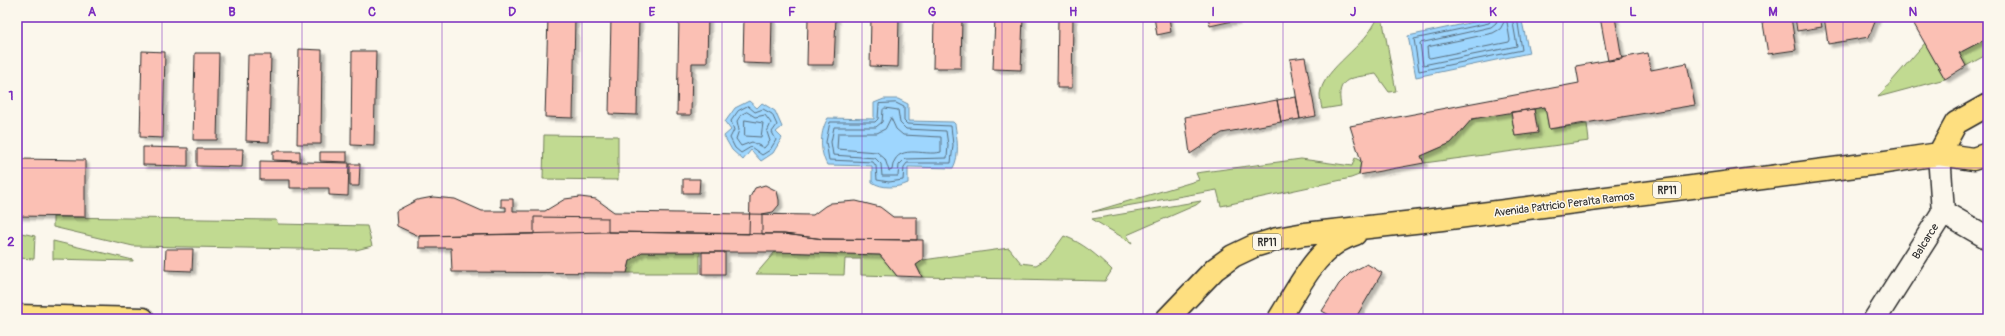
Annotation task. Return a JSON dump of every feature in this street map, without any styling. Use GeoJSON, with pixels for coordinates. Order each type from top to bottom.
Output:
{"type":"FeatureCollection","features":[{"type":"Feature","properties":{"kind":"main road"},"geometry":{"type":"LineString","coordinates":[[1938,154],[1956,123],[1988,105]]}},
{"type":"Feature","properties":{"kind":"main road","name":"Avenida Patricio Peralta Ramos"},"geometry":{"type":"LineString","coordinates":[[1167,319],[1215,269],[1233,256],[1254,246],[1306,234],[1395,225],[1879,163],[1938,154],[1973,159],[1988,154]]}},
{"type":"Feature","properties":{"kind":"main road","name":"RP11"},"geometry":{"type":"LineString","coordinates":[[1279,319],[1318,258],[1333,243],[1354,234],[1395,225]]}},
{"type":"Feature","properties":{"kind":"main road"},"geometry":{"type":"LineString","coordinates":[[17,316],[143,319]]}},
{"type":"Feature","properties":{"kind":"street","name":"Balcarce"},"geometry":{"type":"LineString","coordinates":[[1875,319],[1943,212],[1938,154]]}},
{"type":"Feature","properties":{"kind":"street"},"geometry":{"type":"LineString","coordinates":[[1943,212],[1988,238]]}},
{"type":"Feature","properties":{"kind":"green space"},"geometry":{"type":"Polygon","coordinates":[[[1378,17],[1382,17],[1396,91],[1389,92],[1376,74],[1360,76],[1348,80],[1343,84],[1340,96],[1341,106],[1322,109],[1320,94],[1323,84],[1337,66],[1364,38],[1378,17]]]}},
{"type":"Feature","properties":{"kind":"green space"},"geometry":{"type":"Polygon","coordinates":[[[1988,38],[1988,54],[1966,66],[1959,53],[1988,38]]]}},
{"type":"Feature","properties":{"kind":"green space"},"geometry":{"type":"Polygon","coordinates":[[[1925,43],[1945,79],[1878,97],[1925,43]]]}},
{"type":"Feature","properties":{"kind":"green space"},"geometry":{"type":"Polygon","coordinates":[[[1545,107],[1549,129],[1587,124],[1589,141],[1424,163],[1421,156],[1451,143],[1472,119],[1511,112],[1515,136],[1537,133],[1534,109],[1545,107]]]}},
{"type":"Feature","properties":{"kind":"green space"},"geometry":{"type":"Polygon","coordinates":[[[544,135],[618,136],[618,180],[543,179],[544,135]]]}},
{"type":"Feature","properties":{"kind":"green space"},"geometry":{"type":"Polygon","coordinates":[[[1355,158],[1361,161],[1359,175],[1351,178],[1221,206],[1217,190],[1092,212],[1199,180],[1196,173],[1301,159],[1352,166],[1355,158]]]}},
{"type":"Feature","properties":{"kind":"green space"},"geometry":{"type":"Polygon","coordinates":[[[1201,201],[1196,205],[1127,235],[1132,243],[1092,219],[1201,201]]]}},
{"type":"Feature","properties":{"kind":"green space"},"geometry":{"type":"Polygon","coordinates":[[[53,217],[276,220],[278,224],[367,226],[372,246],[356,250],[133,246],[53,227],[53,217]]]}},
{"type":"Feature","properties":{"kind":"green space"},"geometry":{"type":"Polygon","coordinates":[[[17,232],[35,236],[34,259],[17,258],[17,232]]]}},
{"type":"Feature","properties":{"kind":"green space"},"geometry":{"type":"Polygon","coordinates":[[[1064,236],[1078,242],[1090,250],[1112,270],[1105,281],[922,277],[916,265],[923,260],[1009,248],[1021,263],[1036,265],[1048,258],[1064,236]]]}},
{"type":"Feature","properties":{"kind":"green space"},"geometry":{"type":"Polygon","coordinates":[[[53,241],[133,260],[133,261],[53,259],[53,241]]]}},
{"type":"Feature","properties":{"kind":"green space"},"geometry":{"type":"Polygon","coordinates":[[[642,252],[700,252],[700,273],[627,273],[630,261],[642,252]]]}},
{"type":"Feature","properties":{"kind":"green space"},"geometry":{"type":"Polygon","coordinates":[[[775,252],[880,255],[897,276],[861,275],[861,259],[845,259],[844,275],[756,274],[775,252]]]}},
{"type":"Feature","properties":{"kind":"water"},"geometry":{"type":"Polygon","coordinates":[[[1497,17],[1521,17],[1529,53],[1416,77],[1408,36],[1497,17]]]}},
{"type":"Feature","properties":{"kind":"water"},"geometry":{"type":"Polygon","coordinates":[[[884,99],[898,99],[908,104],[908,121],[953,122],[955,124],[957,158],[953,168],[908,167],[908,183],[899,186],[885,187],[872,182],[872,166],[827,165],[824,159],[822,147],[822,135],[828,118],[874,119],[874,103],[884,99]]]}},
{"type":"Feature","properties":{"kind":"water"},"geometry":{"type":"Polygon","coordinates":[[[749,101],[757,108],[762,103],[775,111],[782,127],[776,132],[782,138],[773,153],[761,161],[751,150],[743,160],[732,150],[724,136],[731,130],[725,122],[735,108],[749,101]]]}},
{"type":"Feature","properties":{"kind":"building"},"geometry":{"type":"Polygon","coordinates":[[[548,17],[575,17],[573,118],[545,117],[548,17]]]}},
{"type":"Feature","properties":{"kind":"building"},"geometry":{"type":"Polygon","coordinates":[[[611,17],[639,17],[637,115],[609,114],[611,17]]]}},
{"type":"Feature","properties":{"kind":"building"},"geometry":{"type":"Polygon","coordinates":[[[679,17],[708,17],[707,63],[692,63],[691,115],[677,115],[679,17]]]}},
{"type":"Feature","properties":{"kind":"building"},"geometry":{"type":"Polygon","coordinates":[[[744,17],[772,17],[771,64],[743,63],[744,17]]]}},
{"type":"Feature","properties":{"kind":"building"},"geometry":{"type":"Polygon","coordinates":[[[808,17],[836,17],[834,65],[807,65],[808,17]]]}},
{"type":"Feature","properties":{"kind":"building"},"geometry":{"type":"Polygon","coordinates":[[[871,17],[899,17],[898,67],[870,66],[871,17]]]}},
{"type":"Feature","properties":{"kind":"building"},"geometry":{"type":"Polygon","coordinates":[[[934,17],[962,17],[961,68],[933,68],[934,17]]]}},
{"type":"Feature","properties":{"kind":"building"},"geometry":{"type":"Polygon","coordinates":[[[995,17],[1023,17],[1021,70],[993,69],[995,17]]]}},
{"type":"Feature","properties":{"kind":"building"},"geometry":{"type":"Polygon","coordinates":[[[1058,17],[1073,17],[1072,88],[1057,88],[1058,17]]]}},
{"type":"Feature","properties":{"kind":"building"},"geometry":{"type":"Polygon","coordinates":[[[1154,17],[1169,17],[1171,32],[1157,35],[1154,17]]]}},
{"type":"Feature","properties":{"kind":"building"},"geometry":{"type":"Polygon","coordinates":[[[1208,17],[1236,17],[1237,20],[1210,26],[1208,17]]]}},
{"type":"Feature","properties":{"kind":"building"},"geometry":{"type":"Polygon","coordinates":[[[1600,17],[1615,17],[1622,59],[1608,61],[1600,17]]]}},
{"type":"Feature","properties":{"kind":"building"},"geometry":{"type":"Polygon","coordinates":[[[1762,17],[1791,17],[1796,50],[1768,54],[1762,17]]]}},
{"type":"Feature","properties":{"kind":"building"},"geometry":{"type":"Polygon","coordinates":[[[1795,17],[1820,17],[1822,27],[1797,31],[1795,17]]]}},
{"type":"Feature","properties":{"kind":"building"},"geometry":{"type":"Polygon","coordinates":[[[1824,17],[1877,17],[1869,37],[1828,44],[1824,17]]]}},
{"type":"Feature","properties":{"kind":"building"},"geometry":{"type":"Polygon","coordinates":[[[1910,17],[1988,17],[1988,38],[1959,53],[1966,66],[1945,79],[1910,17]]]}},
{"type":"Feature","properties":{"kind":"building"},"geometry":{"type":"Polygon","coordinates":[[[299,49],[322,50],[321,144],[297,144],[299,49]]]}},
{"type":"Feature","properties":{"kind":"building"},"geometry":{"type":"Polygon","coordinates":[[[142,51],[165,52],[163,138],[140,137],[142,51]]]}},
{"type":"Feature","properties":{"kind":"building"},"geometry":{"type":"Polygon","coordinates":[[[352,51],[376,51],[374,146],[351,145],[352,51]]]}},
{"type":"Feature","properties":{"kind":"building"},"geometry":{"type":"Polygon","coordinates":[[[195,53],[219,53],[217,140],[193,140],[195,53]]]}},
{"type":"Feature","properties":{"kind":"building"},"geometry":{"type":"Polygon","coordinates":[[[1648,53],[1651,70],[1687,63],[1695,105],[1549,129],[1545,107],[1472,119],[1451,143],[1421,156],[1424,163],[1359,175],[1361,161],[1350,126],[1579,83],[1576,66],[1648,53]]]}},
{"type":"Feature","properties":{"kind":"building"},"geometry":{"type":"Polygon","coordinates":[[[248,55],[271,55],[269,142],[246,141],[248,55]]]}},
{"type":"Feature","properties":{"kind":"building"},"geometry":{"type":"Polygon","coordinates":[[[1305,57],[1316,116],[1300,119],[1290,59],[1305,57]]]}},
{"type":"Feature","properties":{"kind":"building"},"geometry":{"type":"Polygon","coordinates":[[[1296,97],[1300,119],[1281,122],[1277,100],[1296,97]]]}},
{"type":"Feature","properties":{"kind":"building"},"geometry":{"type":"Polygon","coordinates":[[[1277,100],[1281,122],[1222,133],[1190,154],[1185,117],[1277,100]]]}},
{"type":"Feature","properties":{"kind":"building"},"geometry":{"type":"Polygon","coordinates":[[[1534,109],[1538,133],[1515,136],[1511,112],[1534,109]]]}},
{"type":"Feature","properties":{"kind":"building"},"geometry":{"type":"Polygon","coordinates":[[[143,147],[188,148],[188,166],[143,165],[143,147]]]}},
{"type":"Feature","properties":{"kind":"building"},"geometry":{"type":"Polygon","coordinates":[[[197,149],[243,149],[242,167],[197,166],[197,149]]]}},
{"type":"Feature","properties":{"kind":"building"},"geometry":{"type":"Polygon","coordinates":[[[273,151],[300,151],[300,161],[273,160],[273,151]]]}},
{"type":"Feature","properties":{"kind":"building"},"geometry":{"type":"Polygon","coordinates":[[[320,152],[347,152],[347,162],[320,161],[320,152]]]}},
{"type":"Feature","properties":{"kind":"building"},"geometry":{"type":"Polygon","coordinates":[[[17,159],[85,160],[85,217],[17,216],[17,159]]]}},
{"type":"Feature","properties":{"kind":"building"},"geometry":{"type":"Polygon","coordinates":[[[260,161],[349,163],[348,196],[329,195],[329,188],[290,188],[290,180],[260,180],[260,161]]]}},
{"type":"Feature","properties":{"kind":"building"},"geometry":{"type":"Polygon","coordinates":[[[350,164],[360,164],[359,186],[350,186],[350,164]]]}},
{"type":"Feature","properties":{"kind":"building"},"geometry":{"type":"Polygon","coordinates":[[[683,179],[700,179],[699,193],[683,193],[683,179]]]}},
{"type":"Feature","properties":{"kind":"building"},"geometry":{"type":"Polygon","coordinates":[[[765,185],[777,191],[779,205],[773,212],[762,214],[762,234],[784,234],[824,239],[923,240],[923,260],[916,265],[922,277],[897,276],[880,255],[775,252],[642,252],[630,261],[627,273],[452,272],[451,248],[419,248],[419,236],[534,234],[534,217],[608,218],[608,232],[749,234],[750,197],[755,188],[765,185]]]}},
{"type":"Feature","properties":{"kind":"building"},"geometry":{"type":"Polygon","coordinates":[[[433,197],[455,199],[482,211],[506,211],[506,207],[501,207],[501,199],[513,199],[513,211],[545,211],[565,199],[580,197],[596,199],[614,212],[813,215],[831,203],[856,201],[880,207],[893,217],[917,217],[917,240],[824,239],[784,234],[608,232],[419,236],[397,226],[396,211],[417,200],[433,197]]]}},
{"type":"Feature","properties":{"kind":"building"},"geometry":{"type":"Polygon","coordinates":[[[166,249],[193,249],[192,271],[165,270],[166,249]]]}},
{"type":"Feature","properties":{"kind":"building"},"geometry":{"type":"Polygon","coordinates":[[[702,252],[725,252],[725,274],[702,274],[702,252]]]}},
{"type":"Feature","properties":{"kind":"building"},"geometry":{"type":"Polygon","coordinates":[[[1367,264],[1382,273],[1355,319],[1336,319],[1322,311],[1339,284],[1350,273],[1367,264]]]}}]}
